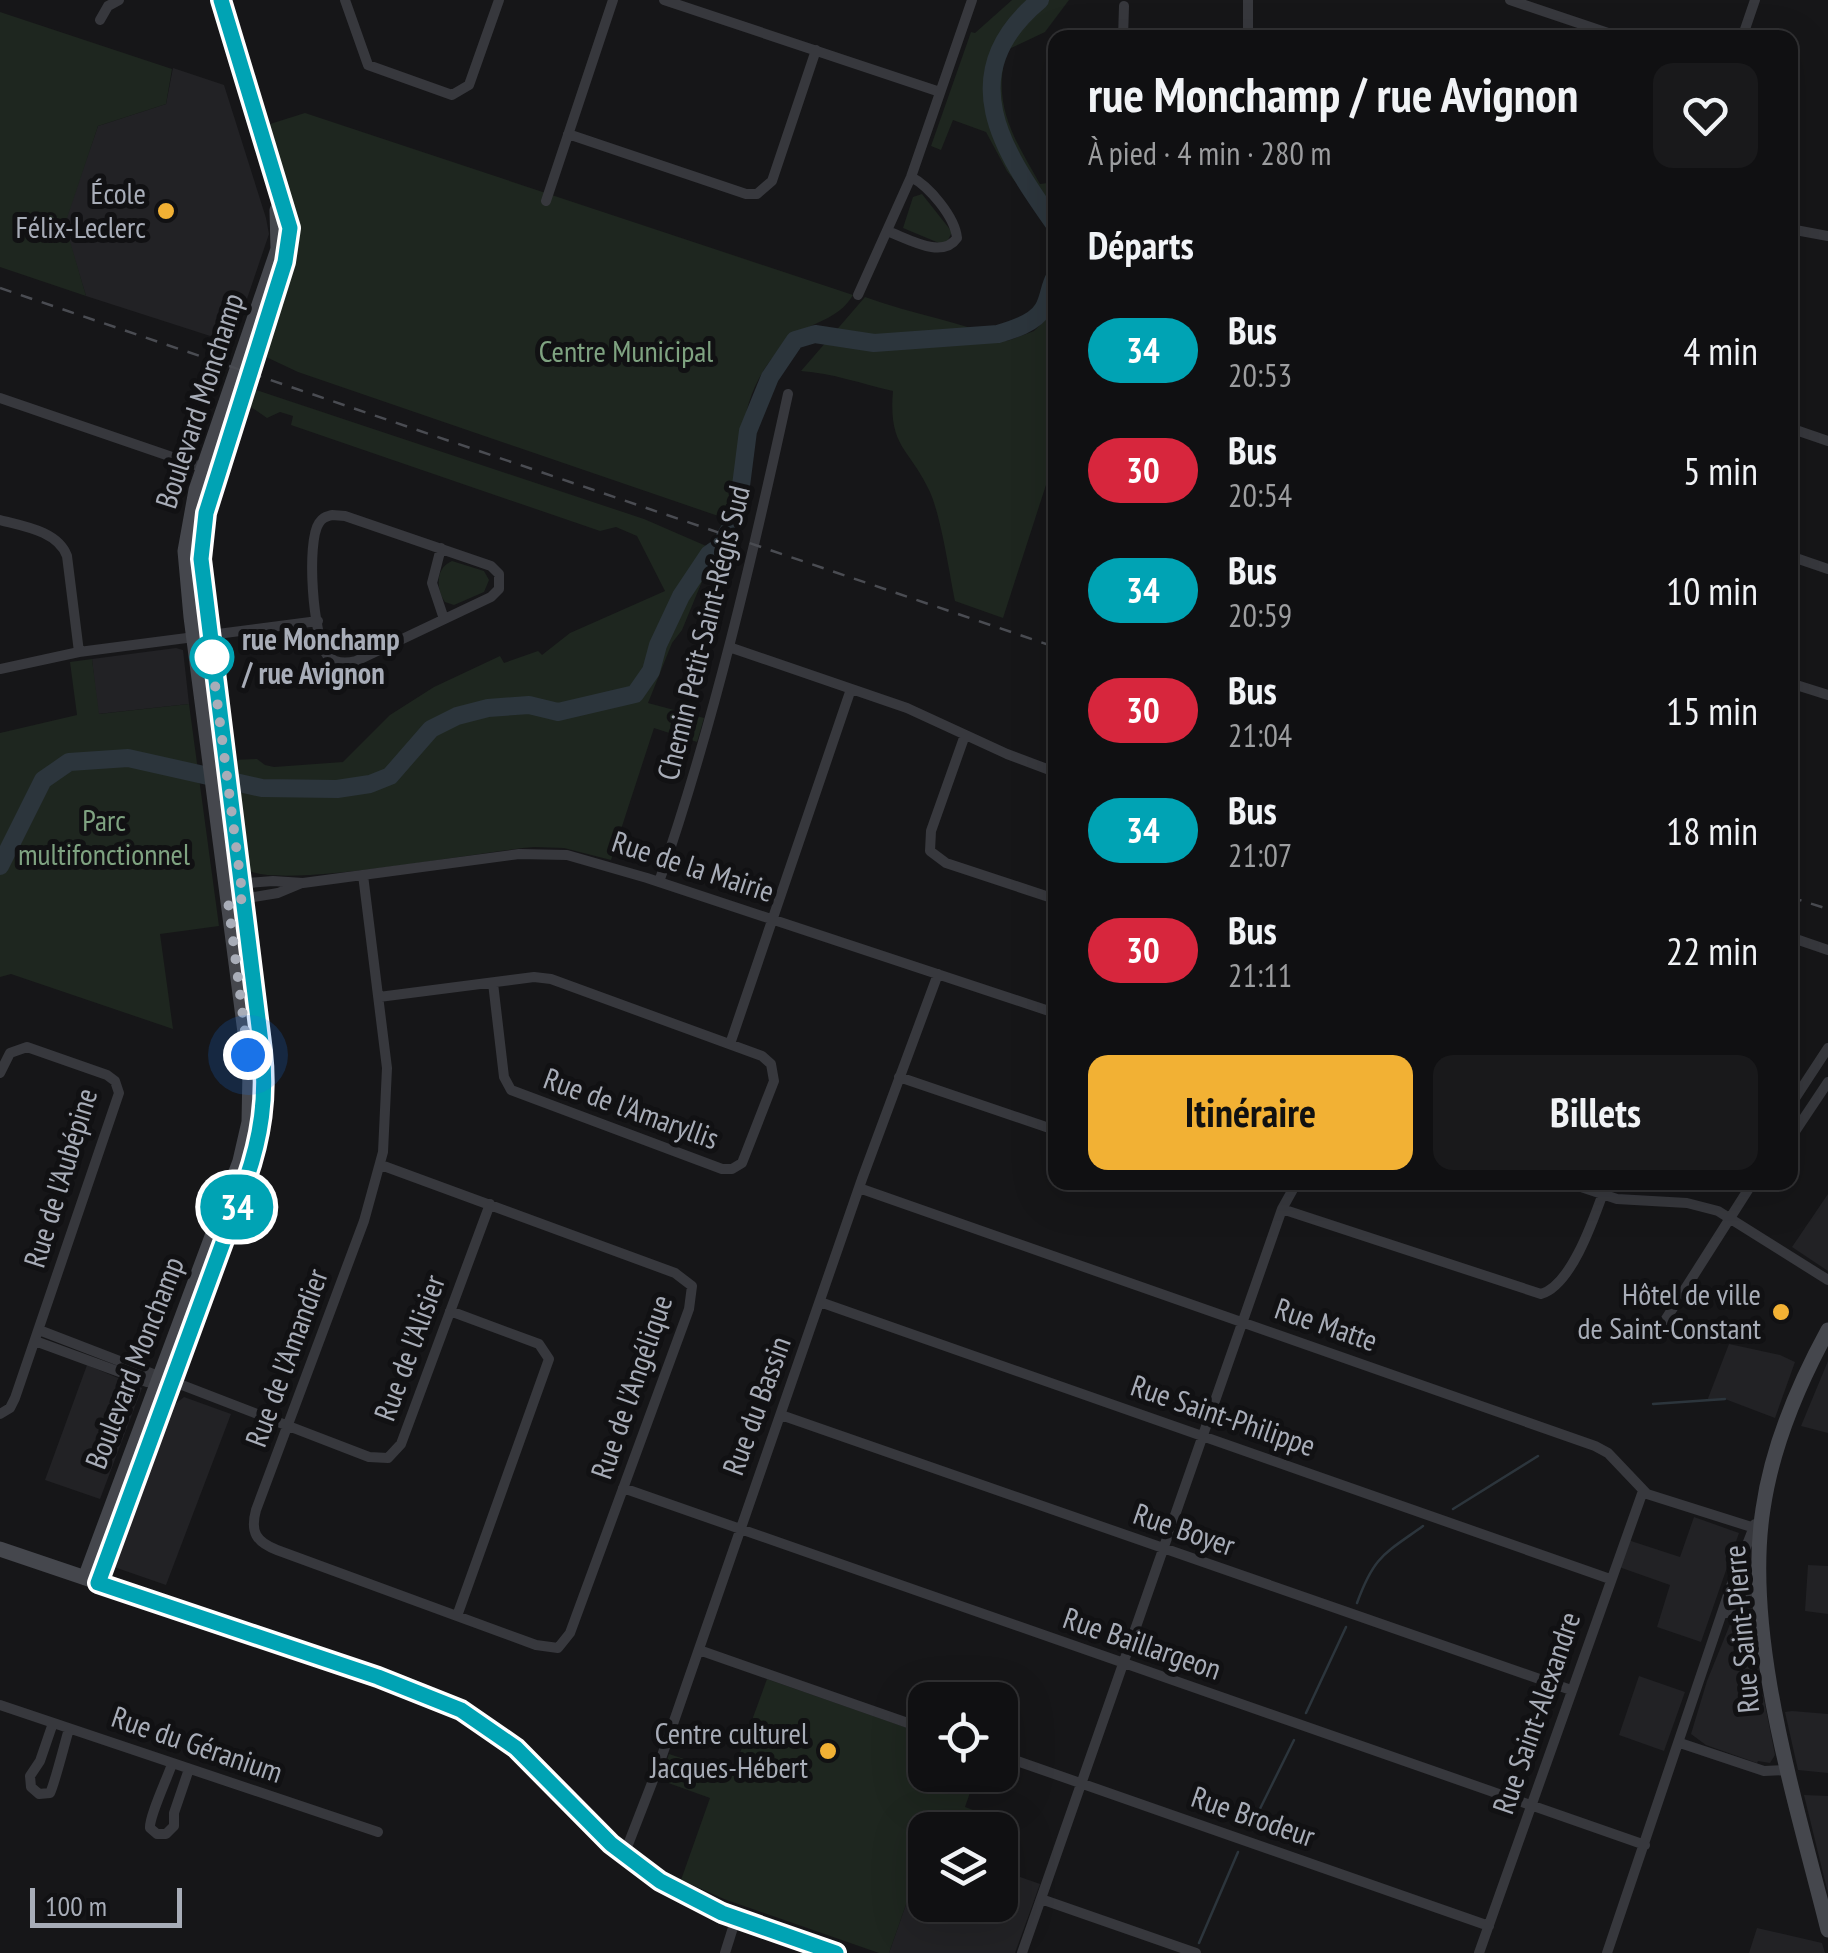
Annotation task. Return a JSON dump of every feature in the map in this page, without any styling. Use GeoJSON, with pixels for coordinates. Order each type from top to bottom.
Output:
{"type":"FeatureCollection","features":[{"type":"Feature","properties":{"kind":"street"},"geometry":{"type":"LineString","coordinates":[[100,20],[108,6],[119,0]]}},
{"type":"Feature","properties":{"kind":"street","name":"Boulevard Monchamp"},"geometry":{"type":"LineString","coordinates":[[210,0],[277,210],[280,234],[210,470]]}},
{"type":"Feature","properties":{"kind":"street","name":"Boulevard Monchamp"},"geometry":{"type":"LineString","coordinates":[[92,1580],[238,1168],[249,1122],[250,1071],[234,892],[201,637],[185,551],[188,522],[254,362],[290,234],[286,207],[220,0]]}},
{"type":"Feature","properties":{"kind":"street"},"geometry":{"type":"LineString","coordinates":[[345,0],[368,65],[452,95],[470,86],[499,0]]}},
{"type":"Feature","properties":{"kind":"street"},"geometry":{"type":"LineString","coordinates":[[546,201],[613,0]]}},
{"type":"Feature","properties":{"kind":"street"},"geometry":{"type":"LineString","coordinates":[[664,0],[940,92]]}},
{"type":"Feature","properties":{"kind":"street"},"geometry":{"type":"LineString","coordinates":[[858,295],[911,177],[972,0]]}},
{"type":"Feature","properties":{"kind":"street"},"geometry":{"type":"LineString","coordinates":[[1248,0],[1248,30]]}},
{"type":"Feature","properties":{"kind":"street"},"geometry":{"type":"LineString","coordinates":[[1510,0],[1599,30]]}},
{"type":"Feature","properties":{"kind":"street"},"geometry":{"type":"LineString","coordinates":[[1745,30],[1755,0]]}},
{"type":"Feature","properties":{"kind":"street"},"geometry":{"type":"LineString","coordinates":[[1122,30],[1124,6]]}},
{"type":"Feature","properties":{"kind":"street"},"geometry":{"type":"LineString","coordinates":[[568,134],[746,194],[757,194],[772,181],[816,50]]}},
{"type":"Feature","properties":{"kind":"street"},"geometry":{"type":"LineString","coordinates":[[887,231],[941,249],[951,246],[957,238],[956,228],[929,192],[911,177]]}},
{"type":"Feature","properties":{"kind":"street"},"geometry":{"type":"LineString","coordinates":[[1798,230],[1827,233]]}},
{"type":"Feature","properties":{"kind":"street","name":"Chemin Petit-Saint-Régis Sud"},"geometry":{"type":"LineString","coordinates":[[659,882],[699,762],[788,394]]}},
{"type":"Feature","properties":{"kind":"street"},"geometry":{"type":"LineString","coordinates":[[0,398],[210,470]]}},
{"type":"Feature","properties":{"kind":"street"},"geometry":{"type":"LineString","coordinates":[[1798,431],[1828,441]]}},
{"type":"Feature","properties":{"kind":"street"},"geometry":{"type":"LineString","coordinates":[[345,516],[491,566],[500,578],[496,593],[444,619],[356,661],[334,661],[324,651],[312,553],[317,527],[324,518],[345,516]]}},
{"type":"Feature","properties":{"kind":"street"},"geometry":{"type":"LineString","coordinates":[[0,520],[62,544],[80,652]]}},
{"type":"Feature","properties":{"kind":"street"},"geometry":{"type":"LineString","coordinates":[[441,548],[432,582],[444,619]]}},
{"type":"Feature","properties":{"kind":"street"},"geometry":{"type":"LineString","coordinates":[[1798,559],[1828,569]]}},
{"type":"Feature","properties":{"kind":"street"},"geometry":{"type":"LineString","coordinates":[[0,668],[80,652],[318,621]]}},
{"type":"Feature","properties":{"kind":"street"},"geometry":{"type":"LineString","coordinates":[[729,647],[907,708],[1048,769]]}},
{"type":"Feature","properties":{"kind":"street"},"geometry":{"type":"LineString","coordinates":[[1798,686],[1828,695]]}},
{"type":"Feature","properties":{"kind":"street"},"geometry":{"type":"LineString","coordinates":[[730,1044],[852,689]]}},
{"type":"Feature","properties":{"kind":"street"},"geometry":{"type":"LineString","coordinates":[[965,734],[932,831],[930,851],[946,863],[1048,897]]}},
{"type":"Feature","properties":{"kind":"street","name":"Rue de la Mairie"},"geometry":{"type":"LineString","coordinates":[[234,892],[272,880],[302,883],[548,853],[590,860],[1048,1011]]}},
{"type":"Feature","properties":{"kind":"street","name":"Rue de l'Amandier"},"geometry":{"type":"LineString","coordinates":[[363,875],[388,1081],[381,1165],[364,1222],[254,1518],[253,1531],[258,1540],[544,1648],[558,1648]]}},
{"type":"Feature","properties":{"kind":"street"},"geometry":{"type":"LineString","coordinates":[[1798,941],[1828,950]]}},
{"type":"Feature","properties":{"kind":"street","name":"Rue du Bassin"},"geometry":{"type":"LineString","coordinates":[[624,1854],[938,974]]}},
{"type":"Feature","properties":{"kind":"street","name":"Rue de l'Amaryllis"},"geometry":{"type":"LineString","coordinates":[[379,997],[493,982],[551,978],[768,1060],[774,1075],[740,1166],[727,1170],[511,1090],[504,1077],[493,982]]}},
{"type":"Feature","properties":{"kind":"street","name":"Rue de l'Aubépine"},"geometry":{"type":"LineString","coordinates":[[0,1073],[10,1052],[27,1048],[103,1072],[115,1081],[118,1089],[13,1403],[0,1414]]}},
{"type":"Feature","properties":{"kind":"street"},"geometry":{"type":"LineString","coordinates":[[1798,1094],[1828,1048]]}},
{"type":"Feature","properties":{"kind":"street"},"geometry":{"type":"LineString","coordinates":[[900,1077],[1048,1128]]}},
{"type":"Feature","properties":{"kind":"street"},"geometry":{"type":"LineString","coordinates":[[1798,1127],[1828,1082]]}},
{"type":"Feature","properties":{"kind":"street","name":"Rue de l'Angélique"},"geometry":{"type":"LineString","coordinates":[[381,1165],[675,1273],[692,1286],[692,1301],[570,1633],[558,1648]]}},
{"type":"Feature","properties":{"kind":"street","name":"Rue Matte"},"geometry":{"type":"LineString","coordinates":[[859,1188],[1602,1449],[1643,1491],[1758,1526]]}},
{"type":"Feature","properties":{"kind":"street"},"geometry":{"type":"LineString","coordinates":[[1022,1953],[1282,1209],[1293,1190]]}},
{"type":"Feature","properties":{"kind":"street"},"geometry":{"type":"LineString","coordinates":[[1282,1209],[1541,1294],[1556,1286],[1585,1241],[1604,1190]]}},
{"type":"Feature","properties":{"kind":"street"},"geometry":{"type":"LineString","coordinates":[[1607,1190],[1617,1199],[1687,1203],[1730,1217],[1828,1280]]}},
{"type":"Feature","properties":{"kind":"street"},"geometry":{"type":"LineString","coordinates":[[1664,1322],[1747,1190]]}},
{"type":"Feature","properties":{"kind":"street","name":"Rue de l'Alisier"},"geometry":{"type":"LineString","coordinates":[[37,1336],[375,1460],[394,1455],[490,1204]]}},
{"type":"Feature","properties":{"kind":"street","name":"Rue Saint-Philippe"},"geometry":{"type":"LineString","coordinates":[[820,1302],[1610,1578]]}},
{"type":"Feature","properties":{"kind":"street"},"geometry":{"type":"LineString","coordinates":[[450,1311],[539,1344],[549,1359],[548,1372],[457,1616]]}},
{"type":"Feature","properties":{"kind":"street","name":"Rue Saint-Pierre"},"geometry":{"type":"LineString","coordinates":[[1828,1330],[1790,1412],[1758,1526],[1761,1596],[1772,1689],[1828,1930]]}},
{"type":"Feature","properties":{"kind":"street","name":"Rue Boyer"},"geometry":{"type":"LineString","coordinates":[[781,1415],[1571,1690]]}},
{"type":"Feature","properties":{"kind":"street","name":"Rue Baillargeon"},"geometry":{"type":"LineString","coordinates":[[623,1488],[1645,1845]]}},
{"type":"Feature","properties":{"kind":"street","name":"Rue Saint-Alexandre"},"geometry":{"type":"LineString","coordinates":[[1479,1953],[1643,1491]]}},
{"type":"Feature","properties":{"kind":"street"},"geometry":{"type":"LineString","coordinates":[[1607,1953],[1758,1526]]}},
{"type":"Feature","properties":{"kind":"street"},"geometry":{"type":"LineString","coordinates":[[0,1549],[378,1677],[461,1710],[493,1729],[527,1757],[624,1854],[672,1888],[736,1918],[836,1953]]}},
{"type":"Feature","properties":{"kind":"street"},"geometry":{"type":"LineString","coordinates":[[1721,1622],[1739,1600],[1761,1596]]}},
{"type":"Feature","properties":{"kind":"street"},"geometry":{"type":"LineString","coordinates":[[698,1650],[908,1723]]}},
{"type":"Feature","properties":{"kind":"street","name":"Rue du Géranium"},"geometry":{"type":"LineString","coordinates":[[0,1705],[378,1832]]}},
{"type":"Feature","properties":{"kind":"street"},"geometry":{"type":"LineString","coordinates":[[53,1724],[40,1761],[30,1776],[31,1787],[40,1794],[54,1787],[55,1771],[69,1729]]}},
{"type":"Feature","properties":{"kind":"street"},"geometry":{"type":"LineString","coordinates":[[1680,1744],[1764,1772],[1788,1770]]}},
{"type":"Feature","properties":{"kind":"street","name":"Rue Brodeur"},"geometry":{"type":"LineString","coordinates":[[1018,1761],[1488,1926]]}},
{"type":"Feature","properties":{"kind":"street"},"geometry":{"type":"LineString","coordinates":[[172,1764],[159,1803],[149,1818],[150,1828],[157,1834],[172,1830],[188,1769]]}},
{"type":"Feature","properties":{"kind":"street"},"geometry":{"type":"LineString","coordinates":[[1041,1899],[1196,1953]]}},
{"type":"Feature","properties":{"kind":"street"},"geometry":{"type":"LineString","coordinates":[[725,1953],[736,1918]]}},
{"type":"Feature","properties":{"kind":"shaded area","name":"École Félix-Leclerc"},"geometry":{"type":"Polygon","coordinates":[[[173,68],[224,85],[266,218],[269,234],[232,343],[86,296],[64,224],[98,126],[166,104],[173,68]]]}},
{"type":"Feature","properties":{"kind":"shaded area"},"geometry":{"type":"Polygon","coordinates":[[[183,650],[189,704],[98,714],[92,659],[183,650]]]}},
{"type":"Feature","properties":{"kind":"shaded area"},"geometry":{"type":"Polygon","coordinates":[[[1828,1194],[1828,1271],[1792,1247],[1828,1194]]]}},
{"type":"Feature","properties":{"kind":"shaded area"},"geometry":{"type":"Polygon","coordinates":[[[1729,1344],[1795,1362],[1775,1418],[1725,1399],[1707,1401],[1729,1344]]]}},
{"type":"Feature","properties":{"kind":"shaded area"},"geometry":{"type":"Polygon","coordinates":[[[1828,1361],[1828,1433],[1801,1426],[1828,1361]]]}},
{"type":"Feature","properties":{"kind":"shaded area"},"geometry":{"type":"Polygon","coordinates":[[[87,1365],[142,1388],[100,1499],[45,1480],[87,1365]]]}},
{"type":"Feature","properties":{"kind":"shaded area"},"geometry":{"type":"Polygon","coordinates":[[[184,1397],[231,1414],[166,1585],[114,1567],[114,1562],[174,1405],[184,1397]]]}},
{"type":"Feature","properties":{"kind":"shaded area"},"geometry":{"type":"Polygon","coordinates":[[[1694,1517],[1739,1533],[1701,1642],[1657,1627],[1670,1585],[1619,1567],[1628,1540],[1680,1557],[1694,1517]]]}},
{"type":"Feature","properties":{"kind":"shaded area"},"geometry":{"type":"Polygon","coordinates":[[[1808,1565],[1828,1566],[1828,1614],[1805,1611],[1808,1565]]]}},
{"type":"Feature","properties":{"kind":"shaded area"},"geometry":{"type":"Polygon","coordinates":[[[1741,1604],[1752,1608],[1759,1674],[1775,1755],[1770,1763],[1757,1763],[1706,1745],[1691,1734],[1707,1681],[1741,1604]]]}},
{"type":"Feature","properties":{"kind":"shaded area"},"geometry":{"type":"Polygon","coordinates":[[[1639,1676],[1685,1692],[1664,1751],[1619,1735],[1639,1676]]]}},
{"type":"Feature","properties":{"kind":"shaded area"},"geometry":{"type":"Polygon","coordinates":[[[1785,1712],[1828,1714],[1828,1773],[1798,1770],[1785,1712]]]}},
{"type":"Feature","properties":{"kind":"shaded area"},"geometry":{"type":"Polygon","coordinates":[[[1804,1795],[1828,1796],[1828,1893],[1822,1869],[1804,1795]]]}},
{"type":"Feature","properties":{"kind":"shaded area"},"geometry":{"type":"Polygon","coordinates":[[[1018,1876],[1040,1884],[1015,1953],[889,1953],[908,1899],[908,1922],[1018,1922],[1018,1876]]]}},
{"type":"Feature","properties":{"kind":"shaded area"},"geometry":{"type":"Polygon","coordinates":[[[1757,1928],[1822,1943],[1825,1953],[1749,1953],[1757,1928]]]}},
{"type":"Feature","properties":{"kind":"green space"},"geometry":{"type":"Polygon","coordinates":[[[1012,0],[1069,0],[1045,32],[1007,50],[1003,70],[1008,120],[1040,184],[1048,183],[1048,208],[1038,211],[1007,171],[986,132],[953,120],[941,150],[931,146],[971,32],[975,33],[1012,0]]]}},
{"type":"Feature","properties":{"kind":"green space"},"geometry":{"type":"Polygon","coordinates":[[[0,12],[172,69],[166,104],[98,126],[65,224],[86,296],[0,267],[0,12]]]}},
{"type":"Feature","properties":{"kind":"green space","name":"Centre Municipal"},"geometry":{"type":"Polygon","coordinates":[[[305,113],[853,295],[832,316],[790,339],[757,382],[744,425],[730,520],[298,372],[264,356],[298,245],[299,228],[270,124],[305,113]]]}},
{"type":"Feature","properties":{"kind":"green space"},"geometry":{"type":"Polygon","coordinates":[[[922,194],[952,232],[947,242],[939,243],[903,228],[913,197],[922,194]]]}},
{"type":"Feature","properties":{"kind":"green space"},"geometry":{"type":"Polygon","coordinates":[[[865,297],[1007,341],[1034,331],[1048,317],[1048,479],[1003,618],[955,601],[934,503],[897,436],[893,391],[801,371],[865,297]]]}},
{"type":"Feature","properties":{"kind":"green space"},"geometry":{"type":"Polygon","coordinates":[[[253,389],[644,519],[727,555],[703,579],[648,703],[704,718],[697,742],[654,728],[611,860],[564,848],[534,847],[339,873],[268,875],[248,870],[232,760],[257,759],[274,767],[343,762],[390,715],[434,687],[500,656],[504,663],[538,651],[542,655],[570,633],[665,591],[637,536],[616,527],[600,531],[291,425],[293,416],[280,412],[267,418],[248,405],[253,389]]]}},
{"type":"Feature","properties":{"kind":"green space"},"geometry":{"type":"Polygon","coordinates":[[[452,561],[484,571],[489,580],[484,592],[454,605],[445,602],[439,579],[442,569],[452,561]]]}},
{"type":"Feature","properties":{"kind":"green space","name":"Parc multifonctionnel"},"geometry":{"type":"Polygon","coordinates":[[[92,659],[99,714],[189,704],[219,926],[160,934],[173,1029],[11,974],[0,977],[0,733],[77,715],[70,662],[92,659]]]}},
{"type":"Feature","properties":{"kind":"green space"},"geometry":{"type":"Polygon","coordinates":[[[767,1679],[908,1728],[908,1792],[970,1792],[965,1807],[978,1812],[908,1812],[908,1899],[889,1953],[879,1953],[681,1880],[710,1798],[660,1780],[669,1754],[732,1775],[767,1679]]]}},
{"type":"Feature","properties":{"kind":"waterway"},"geometry":{"type":"LineString","coordinates":[[1040,0],[1013,28],[997,56],[992,84],[994,112],[1003,140],[1048,215]]}},
{"type":"Feature","properties":{"kind":"waterway"},"geometry":{"type":"LineString","coordinates":[[0,866],[43,780],[69,762],[128,758],[262,788],[337,789],[370,784],[390,776],[431,729],[457,716],[488,708],[529,705],[558,712],[635,694],[651,671],[658,645],[681,596],[737,517],[748,431],[770,377],[795,340],[815,334],[874,343],[998,334],[1035,318],[1048,297]]}},
{"type":"Feature","properties":{"kind":"waterway"},"geometry":{"type":"LineString","coordinates":[[1653,1404],[1725,1399]]}},
{"type":"Feature","properties":{"kind":"waterway"},"geometry":{"type":"LineString","coordinates":[[1453,1509],[1538,1456]]}},
{"type":"Feature","properties":{"kind":"waterway"},"geometry":{"type":"LineString","coordinates":[[1357,1603],[1375,1565],[1423,1526]]}},
{"type":"Feature","properties":{"kind":"waterway"},"geometry":{"type":"LineString","coordinates":[[1306,1713],[1346,1627]]}},
{"type":"Feature","properties":{"kind":"waterway"},"geometry":{"type":"LineString","coordinates":[[1250,1829],[1294,1740]]}},
{"type":"Feature","properties":{"kind":"waterway"},"geometry":{"type":"LineString","coordinates":[[1199,1943],[1238,1852]]}},
{"type":"Feature","properties":{"kind":"railway"},"geometry":{"type":"LineString","coordinates":[[0,288],[1048,645]]}},
{"type":"Feature","properties":{"kind":"railway"},"geometry":{"type":"LineString","coordinates":[[1798,900],[1828,909]]}},
{"type":"Feature","properties":{"kind":"bus line","name":"34"},"geometry":{"type":"LineString","coordinates":[[221,0],[290,228],[285,262],[206,513],[201,559],[262,1051],[264,1107],[246,1180],[98,1583],[378,1677],[461,1710],[516,1748],[611,1844],[660,1881],[722,1913],[836,1953]]}},
{"type":"Feature","properties":{"kind":"place","name":"École Félix-Leclerc"},"geometry":{"type":"Point","coordinates":[166,211]}},
{"type":"Feature","properties":{"kind":"place","name":"rue Monchamp / rue Avignon"},"geometry":{"type":"Point","coordinates":[212,657]}},
{"type":"Feature","properties":{"kind":"place","name":"Hôtel de ville de Saint-Constant"},"geometry":{"type":"Point","coordinates":[1781,1312]}},
{"type":"Feature","properties":{"kind":"place","name":"Centre culturel Jacques-Hébert"},"geometry":{"type":"Point","coordinates":[828,1751]}},
{"type":"Feature","properties":{"kind":"route"},"geometry":{"type":"LineString","coordinates":[[212,657],[211,654],[243,899],[228,901],[248,1055]]}}]}
